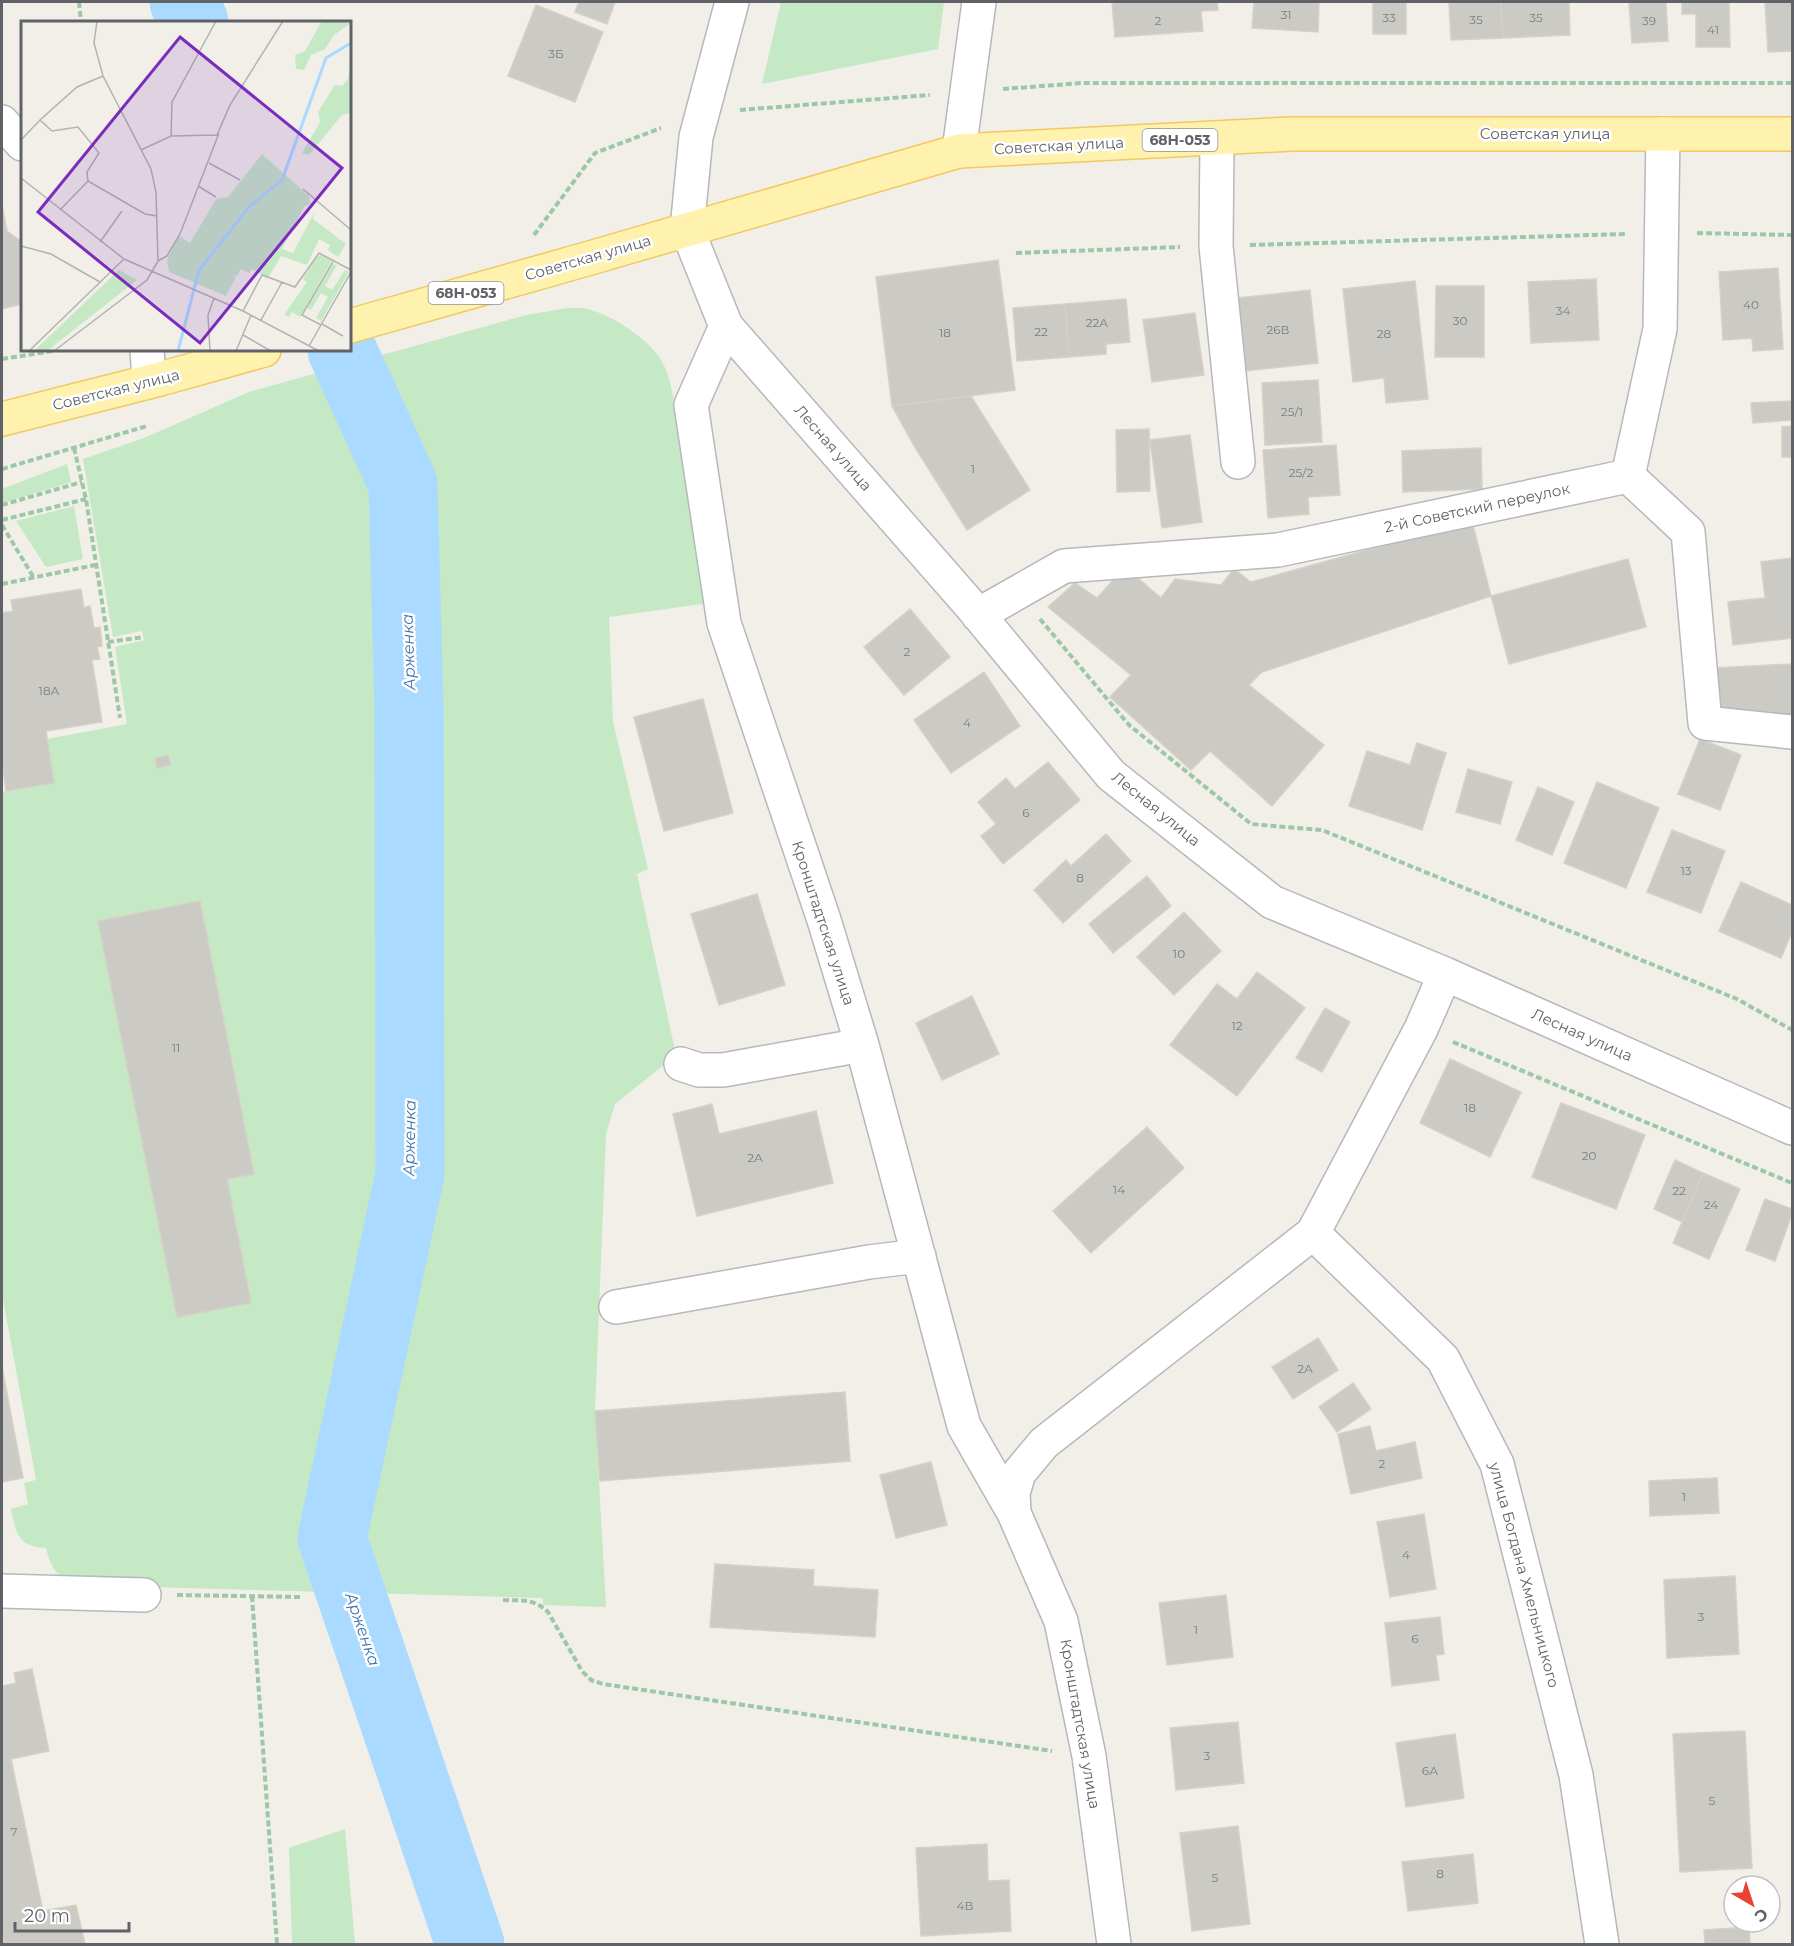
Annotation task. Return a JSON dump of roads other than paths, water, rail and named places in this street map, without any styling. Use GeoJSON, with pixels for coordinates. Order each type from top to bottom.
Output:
{"type":"FeatureCollection","features":[{"type":"Feature","properties":{"kind":"main road","name":"Советская улица"},"geometry":{"type":"LineString","coordinates":[[351,326],[959,151],[1292,134],[1792,134]]}},
{"type":"Feature","properties":{"kind":"main road","name":"Советская улица"},"geometry":{"type":"LineString","coordinates":[[2,419],[152,369],[258,351]]}},
{"type":"Feature","properties":{"kind":"street"},"geometry":{"type":"LineString","coordinates":[[687,229],[696,137],[732,2]]}},
{"type":"Feature","properties":{"kind":"street"},"geometry":{"type":"LineString","coordinates":[[959,151],[979,2]]}},
{"type":"Feature","properties":{"kind":"street"},"geometry":{"type":"LineString","coordinates":[[2,122],[21,143]]}},
{"type":"Feature","properties":{"kind":"street"},"geometry":{"type":"LineString","coordinates":[[1663,134],[1660,329],[1628,476],[1688,532],[1705,723],[1792,732]]}},
{"type":"Feature","properties":{"kind":"street"},"geometry":{"type":"LineString","coordinates":[[1217,138],[1216,246],[1238,462]]}},
{"type":"Feature","properties":{"kind":"street","name":"Лесная улица"},"geometry":{"type":"LineString","coordinates":[[687,229],[726,326],[978,615],[1111,775],[1272,902],[1445,974],[1792,1128]]}},
{"type":"Feature","properties":{"kind":"street","name":"Кронштадтская улица"},"geometry":{"type":"LineString","coordinates":[[726,326],[691,405],[724,623],[824,920],[862,1045],[964,1426],[1014,1503],[1061,1621],[1089,1756],[1114,1944]]}},
{"type":"Feature","properties":{"kind":"street","name":"2-й Советский переулок"},"geometry":{"type":"LineString","coordinates":[[978,615],[1064,566],[1278,550],[1628,476]]}},
{"type":"Feature","properties":{"kind":"street"},"geometry":{"type":"LineString","coordinates":[[1014,1503],[1019,1473],[1044,1443],[1313,1233],[1422,1029],[1445,974]]}},
{"type":"Feature","properties":{"kind":"street"},"geometry":{"type":"LineString","coordinates":[[681,1064],[699,1070],[723,1070],[862,1045]]}},
{"type":"Feature","properties":{"kind":"street","name":"улица Богдана Хмельницкого"},"geometry":{"type":"LineString","coordinates":[[1313,1233],[1443,1359],[1497,1464],[1576,1775],[1602,1944]]}},
{"type":"Feature","properties":{"kind":"street"},"geometry":{"type":"LineString","coordinates":[[616,1307],[868,1262],[919,1256]]}},
{"type":"Feature","properties":{"kind":"street"},"geometry":{"type":"LineString","coordinates":[[2,1591],[144,1595]]}},
{"type":"Feature","properties":{"kind":"waterway","name":"Арженка"},"geometry":{"type":"LineString","coordinates":[[184,2],[194,21]]}},
{"type":"Feature","properties":{"kind":"waterway","name":"Арженка"},"geometry":{"type":"LineString","coordinates":[[342,351],[403,484],[409,710],[410,1174],[332,1538],[470,1944]]}}]}
